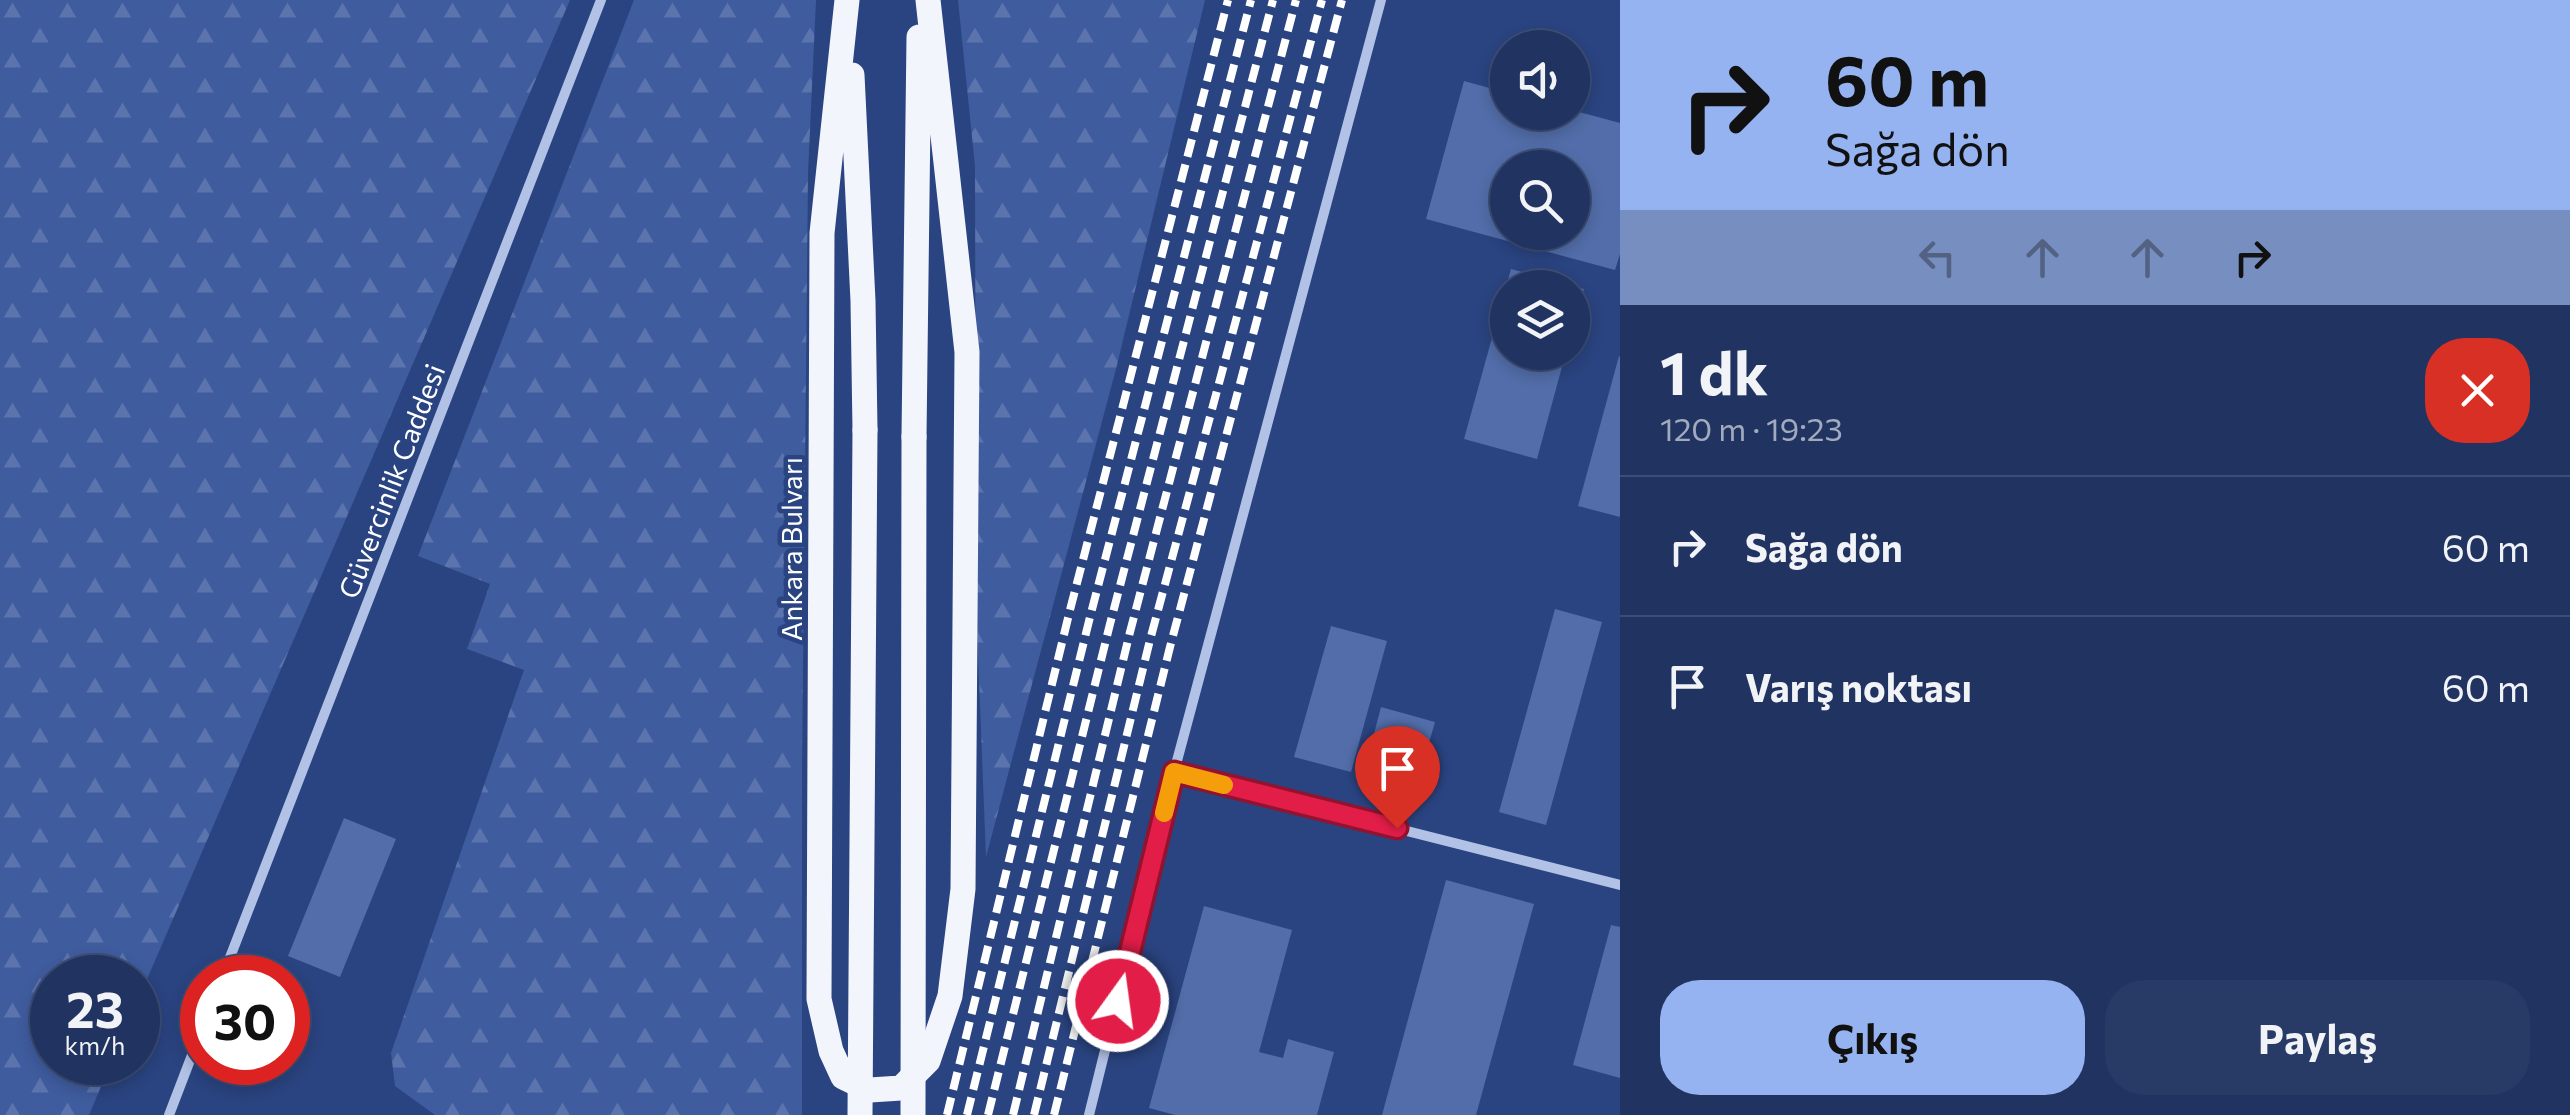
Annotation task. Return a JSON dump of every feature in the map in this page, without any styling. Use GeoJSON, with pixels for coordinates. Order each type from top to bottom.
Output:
{"type":"FeatureCollection","features":[{"type":"Feature","properties":{"kind":"main road","name":"Ankara Bulvarı"},"geometry":{"type":"LineString","coordinates":[[848,0],[822,233],[819,999],[831,1051],[842,1077],[870,1090],[901,1088],[928,1062],[950,996],[963,889],[967,352],[928,0]]}},
{"type":"Feature","properties":{"kind":"main road","name":"Ankara Bulvarı"},"geometry":{"type":"LineString","coordinates":[[848,0],[863,302],[865,430],[860,1115]]}},
{"type":"Feature","properties":{"kind":"main road"},"geometry":{"type":"LineString","coordinates":[[913,1115],[914,437],[920,0]]}},
{"type":"Feature","properties":{"kind":"street","name":"Güvercinlik Caddesi"},"geometry":{"type":"LineString","coordinates":[[231,955],[601,0]]}},
{"type":"Feature","properties":{"kind":"street"},"geometry":{"type":"LineString","coordinates":[[1089,1115],[1174,772],[1381,0]]}},
{"type":"Feature","properties":{"kind":"street"},"geometry":{"type":"LineString","coordinates":[[1174,772],[1620,885]]}},
{"type":"Feature","properties":{"kind":"street"},"geometry":{"type":"LineString","coordinates":[[169,1115],[181,1085]]}},
{"type":"Feature","properties":{"kind":"green space"},"geometry":{"type":"Polygon","coordinates":[[[0,0],[570,0],[157,955],[30,955],[30,1085],[102,1085],[89,1115],[0,1115],[0,0]]]}},
{"type":"Feature","properties":{"kind":"green space"},"geometry":{"type":"Polygon","coordinates":[[[634,0],[816,0],[808,173],[802,1115],[435,1115],[395,1086],[391,1053],[524,670],[467,649],[490,584],[418,556],[634,0]]]}},
{"type":"Feature","properties":{"kind":"green space"},"geometry":{"type":"Polygon","coordinates":[[[958,0],[1205,0],[1117,365],[986,857],[976,604],[975,166],[958,0]]]}},
{"type":"Feature","properties":{"kind":"building"},"geometry":{"type":"Polygon","coordinates":[[[1464,81],[1490,88],[1490,130],[1590,130],[1590,115],[1620,123],[1620,254],[1615,270],[1541,250],[1590,250],[1590,150],[1490,150],[1490,236],[1426,219],[1464,81]]]}},
{"type":"Feature","properties":{"kind":"building"},"geometry":{"type":"Polygon","coordinates":[[[1490,345],[1490,370],[1561,370],[1537,459],[1464,439],[1490,345]]]}},
{"type":"Feature","properties":{"kind":"building"},"geometry":{"type":"Polygon","coordinates":[[[1620,357],[1620,517],[1578,506],[1620,357]]]}},
{"type":"Feature","properties":{"kind":"building"},"geometry":{"type":"Polygon","coordinates":[[[1555,609],[1602,622],[1546,825],[1499,812],[1555,609]]]}},
{"type":"Feature","properties":{"kind":"building"},"geometry":{"type":"Polygon","coordinates":[[[1331,626],[1387,641],[1351,772],[1294,757],[1331,626]]]}},
{"type":"Feature","properties":{"kind":"building"},"geometry":{"type":"Polygon","coordinates":[[[1381,707],[1435,722],[1419,778],[1366,764],[1381,707]]]}},
{"type":"Feature","properties":{"kind":"building"},"geometry":{"type":"Polygon","coordinates":[[[344,818],[396,839],[340,977],[310,965],[310,955],[288,955],[344,818]]]}},
{"type":"Feature","properties":{"kind":"building"},"geometry":{"type":"Polygon","coordinates":[[[1446,880],[1534,904],[1476,1115],[1382,1115],[1446,880]]]}},
{"type":"Feature","properties":{"kind":"building"},"geometry":{"type":"Polygon","coordinates":[[[1204,906],[1292,930],[1259,1052],[1283,1058],[1288,1039],[1334,1052],[1317,1115],[1175,1115],[1149,1108],[1204,906]]]}},
{"type":"Feature","properties":{"kind":"building"},"geometry":{"type":"Polygon","coordinates":[[[1611,925],[1620,927],[1620,1078],[1573,1065],[1611,925]]]}},
{"type":"Feature","properties":{"kind":"railway"},"geometry":{"type":"LineString","coordinates":[[947,1115],[1070,610],[1228,0]]}},
{"type":"Feature","properties":{"kind":"railway"},"geometry":{"type":"LineString","coordinates":[[967,1115],[1090,617],[1251,0]]}},
{"type":"Feature","properties":{"kind":"railway"},"geometry":{"type":"LineString","coordinates":[[988,1115],[1110,624],[1273,0]]}},
{"type":"Feature","properties":{"kind":"railway"},"geometry":{"type":"LineString","coordinates":[[1013,1115],[1130,632],[1296,0]]}},
{"type":"Feature","properties":{"kind":"railway"},"geometry":{"type":"LineString","coordinates":[[1034,1115],[1150,640],[1322,0]]}},
{"type":"Feature","properties":{"kind":"railway"},"geometry":{"type":"LineString","coordinates":[[1054,1115],[1170,647],[1342,0]]}},
{"type":"Feature","properties":{"kind":"slow traffic"},"geometry":{"type":"LineString","coordinates":[[1164,813],[1174,772],[1224,785]]}},
{"type":"Feature","properties":{"kind":"route"},"geometry":{"type":"LineString","coordinates":[[1118,1001],[1174,772],[1397,828]]}}]}
